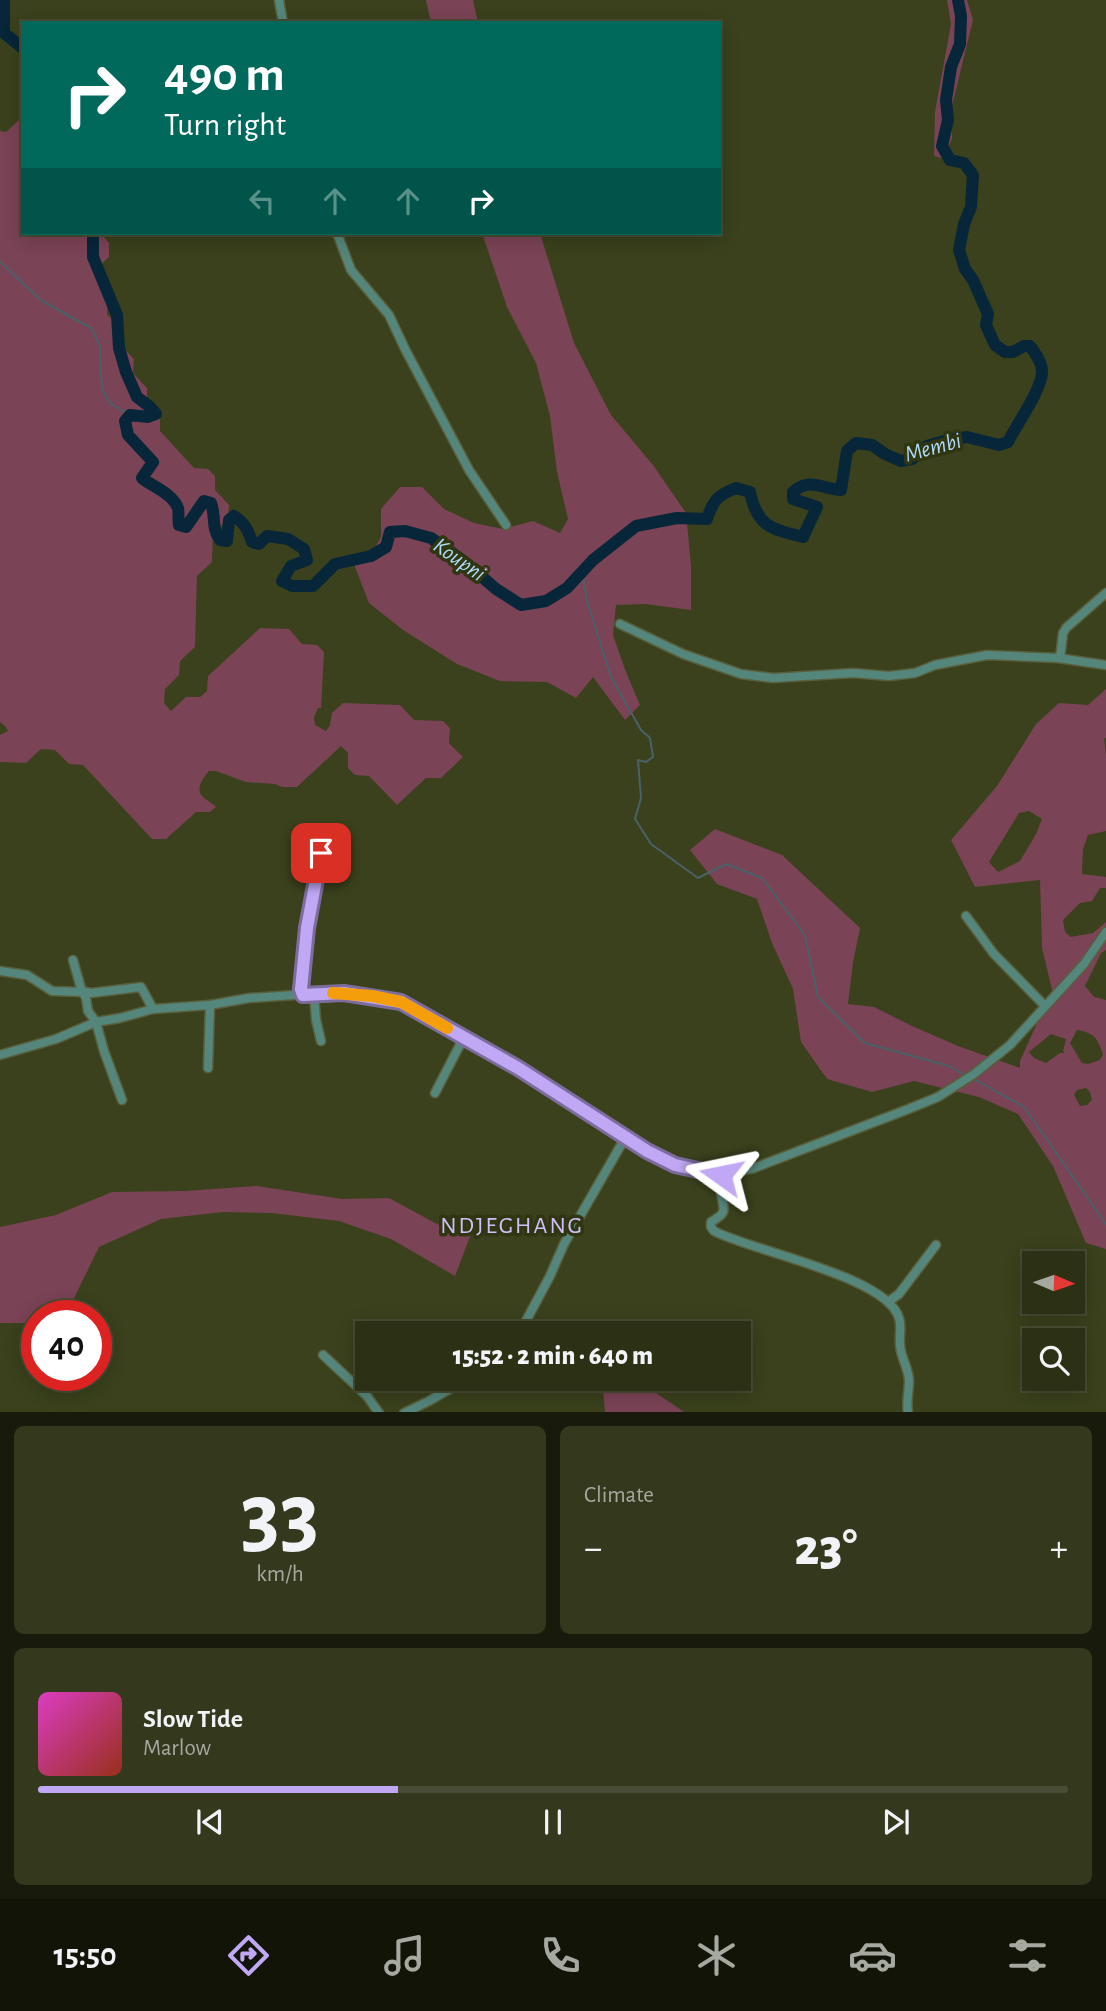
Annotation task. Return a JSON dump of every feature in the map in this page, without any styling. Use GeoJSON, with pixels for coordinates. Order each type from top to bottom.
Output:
{"type":"FeatureCollection","features":[{"type":"Feature","properties":{"kind":"street"},"geometry":{"type":"LineString","coordinates":[[279,0],[283,21]]}},
{"type":"Feature","properties":{"kind":"street"},"geometry":{"type":"LineString","coordinates":[[338,235],[351,270],[389,315],[469,470],[506,525]]}},
{"type":"Feature","properties":{"kind":"street"},"geometry":{"type":"LineString","coordinates":[[1060,658],[1066,628],[1106,593]]}},
{"type":"Feature","properties":{"kind":"street"},"geometry":{"type":"LineString","coordinates":[[620,624],[683,654],[741,674],[773,678],[853,673],[889,676],[915,673],[935,665],[987,656],[1060,658],[1106,665]]}},
{"type":"Feature","properties":{"kind":"street"},"geometry":{"type":"LineString","coordinates":[[303,995],[301,989],[307,928],[321,853]]}},
{"type":"Feature","properties":{"kind":"street"},"geometry":{"type":"LineString","coordinates":[[966,916],[994,954],[1045,1006]]}},
{"type":"Feature","properties":{"kind":"street"},"geometry":{"type":"LineString","coordinates":[[0,1055],[56,1039],[96,1022],[153,1009],[210,1005],[249,998],[344,993],[401,1002],[518,1068],[625,1138],[675,1165],[721,1175],[754,1168],[937,1097],[974,1074],[1010,1045],[1084,964],[1106,932]]}},
{"type":"Feature","properties":{"kind":"street"},"geometry":{"type":"LineString","coordinates":[[73,960],[88,1011],[96,1022],[122,1100]]}},
{"type":"Feature","properties":{"kind":"street"},"geometry":{"type":"LineString","coordinates":[[0,971],[30,976],[51,991],[92,993],[141,987],[153,1009]]}},
{"type":"Feature","properties":{"kind":"street"},"geometry":{"type":"LineString","coordinates":[[314,994],[321,1041]]}},
{"type":"Feature","properties":{"kind":"street"},"geometry":{"type":"LineString","coordinates":[[208,1068],[210,1005]]}},
{"type":"Feature","properties":{"kind":"street"},"geometry":{"type":"LineString","coordinates":[[435,1093],[464,1037]]}},
{"type":"Feature","properties":{"kind":"street"},"geometry":{"type":"LineString","coordinates":[[526,1321],[564,1244],[625,1138]]}},
{"type":"Feature","properties":{"kind":"street"},"geometry":{"type":"LineString","coordinates":[[721,1175],[721,1195],[725,1205],[722,1216],[711,1222],[710,1227],[714,1231],[797,1259],[869,1288],[888,1302],[899,1315],[900,1348],[909,1377],[906,1400],[908,1412]]}},
{"type":"Feature","properties":{"kind":"street"},"geometry":{"type":"LineString","coordinates":[[888,1302],[899,1294],[936,1245]]}},
{"type":"Feature","properties":{"kind":"street"},"geometry":{"type":"LineString","coordinates":[[323,1355],[367,1396],[379,1412]]}},
{"type":"Feature","properties":{"kind":"street"},"geometry":{"type":"LineString","coordinates":[[404,1412],[446,1391]]}},
{"type":"Feature","properties":{"kind":"shaded area"},"geometry":{"type":"Polygon","coordinates":[[[426,0],[473,0],[478,21],[431,21],[426,0]]]}},
{"type":"Feature","properties":{"kind":"shaded area"},"geometry":{"type":"Polygon","coordinates":[[[947,0],[967,0],[973,20],[952,106],[952,139],[942,158],[934,156],[935,112],[951,24],[947,0]]]}},
{"type":"Feature","properties":{"kind":"shaded area"},"geometry":{"type":"Polygon","coordinates":[[[21,118],[21,235],[102,235],[109,243],[109,257],[94,271],[108,286],[107,314],[121,329],[120,344],[134,359],[133,373],[147,388],[147,402],[160,417],[160,431],[194,468],[208,469],[215,476],[215,490],[229,505],[228,520],[213,533],[212,562],[197,576],[195,647],[180,661],[179,675],[165,689],[164,703],[171,711],[186,697],[200,697],[207,691],[208,676],[260,628],[289,629],[302,644],[317,645],[324,652],[321,708],[318,708],[314,717],[315,725],[326,731],[332,713],[343,703],[400,705],[414,720],[443,721],[450,728],[449,743],[463,757],[441,778],[426,778],[397,805],[369,776],[355,775],[348,768],[348,753],[341,746],[297,787],[246,782],[209,771],[199,790],[204,798],[216,807],[210,812],[196,812],[166,839],[152,839],[83,765],[69,764],[55,750],[41,749],[26,763],[0,762],[0,735],[8,731],[0,722],[0,131],[6,132],[21,118]]]}},
{"type":"Feature","properties":{"kind":"shaded area"},"geometry":{"type":"Polygon","coordinates":[[[483,235],[541,235],[574,343],[611,415],[653,465],[686,513],[691,565],[691,610],[645,604],[616,605],[613,635],[640,705],[625,720],[593,677],[576,698],[547,682],[500,681],[457,664],[403,630],[369,603],[352,559],[369,558],[381,537],[381,509],[400,487],[422,487],[444,509],[474,523],[503,529],[533,521],[560,533],[568,519],[557,472],[550,416],[536,363],[507,307],[483,235]]]}},
{"type":"Feature","properties":{"kind":"shaded area"},"geometry":{"type":"Polygon","coordinates":[[[1106,689],[1106,831],[1088,835],[1083,849],[1082,874],[1106,877],[1106,888],[1100,888],[1092,901],[1080,903],[1063,920],[1065,932],[1071,937],[1093,933],[1106,922],[1106,950],[1101,953],[1085,986],[1094,997],[1106,1000],[1106,1249],[1086,1243],[1053,1166],[1018,1114],[979,1097],[914,1081],[872,1092],[827,1079],[801,1042],[793,989],[772,943],[757,899],[717,884],[690,850],[715,829],[782,855],[860,928],[848,1004],[874,1007],[958,1046],[1020,1068],[1020,1061],[1052,990],[1042,948],[1040,880],[975,887],[951,840],[997,786],[1036,724],[1059,703],[1088,705],[1106,689]],[[1029,811],[1019,813],[989,862],[998,872],[1020,861],[1042,819],[1029,811]],[[1077,1030],[1070,1043],[1082,1063],[1100,1060],[1103,1054],[1097,1040],[1088,1033],[1077,1030]],[[1051,1034],[1029,1052],[1034,1058],[1046,1063],[1060,1053],[1065,1053],[1063,1051],[1066,1039],[1051,1034]],[[1086,1088],[1077,1090],[1074,1095],[1080,1106],[1087,1105],[1092,1100],[1086,1088]]]}},
{"type":"Feature","properties":{"kind":"shaded area"},"geometry":{"type":"Polygon","coordinates":[[[257,1186],[342,1199],[389,1198],[437,1224],[471,1234],[455,1276],[391,1239],[339,1221],[271,1213],[223,1212],[161,1219],[99,1247],[74,1300],[21,1300],[21,1323],[0,1323],[0,1227],[56,1215],[112,1192],[257,1186]]]}},
{"type":"Feature","properties":{"kind":"shaded area"},"geometry":{"type":"Polygon","coordinates":[[[603,1391],[653,1391],[684,1412],[605,1412],[603,1391]]]}},
{"type":"Feature","properties":{"kind":"waterway","name":"Koupni"},"geometry":{"type":"LineString","coordinates":[[4,0],[4,33],[21,46]]}},
{"type":"Feature","properties":{"kind":"waterway","name":"Membi"},"geometry":{"type":"LineString","coordinates":[[93,235],[93,257],[117,315],[119,348],[126,372],[137,397],[156,414],[148,417],[130,415],[125,421],[128,435],[153,462],[142,478],[167,494],[175,503],[179,525],[186,527],[204,501],[211,503],[220,540],[227,541],[229,520],[234,516],[246,527],[252,542],[259,544],[267,536],[288,539],[304,549],[307,560],[291,566],[282,581],[292,586],[313,586],[335,564],[371,556],[386,547],[390,532],[405,531],[431,538],[521,605],[546,601],[567,588],[593,560],[636,526],[677,518],[707,519],[717,499],[736,488],[750,492],[757,513],[768,525],[803,537],[817,507],[793,499],[793,492],[805,485],[841,490],[847,451],[856,443],[872,445],[901,461],[912,459],[927,446],[944,441],[967,437],[999,445],[1008,442],[1041,378],[1041,364],[1030,346],[1005,352],[995,345],[986,325],[988,314],[973,280],[965,269],[959,250],[964,224],[971,207],[973,175],[964,163],[950,160],[942,146],[948,120],[946,100],[951,67],[960,44],[961,16],[958,0]]}},
{"type":"Feature","properties":{"kind":"waterway"},"geometry":{"type":"LineString","coordinates":[[0,262],[42,301],[91,328],[100,346],[104,394],[111,404],[130,415]]}},
{"type":"Feature","properties":{"kind":"waterway"},"geometry":{"type":"LineString","coordinates":[[582,571],[587,601],[611,677],[641,730],[650,738],[653,757],[646,762],[638,760],[641,798],[635,819],[651,844],[698,878],[726,864],[762,878],[805,935],[818,997],[865,1043],[949,1066],[967,1076]]}},
{"type":"Feature","properties":{"kind":"waterway"},"geometry":{"type":"LineString","coordinates":[[972,1078],[1024,1107],[1106,1224]]}},
{"type":"Feature","properties":{"kind":"slow traffic"},"geometry":{"type":"LineString","coordinates":[[333,993],[372,996],[401,1002],[447,1028]]}},
{"type":"Feature","properties":{"kind":"district","name":"NDJEGHANG"},"geometry":{"type":"Point","coordinates":[512,1226]}},
{"type":"Feature","properties":{"kind":"route"},"geometry":{"type":"LineString","coordinates":[[321,853],[307,928],[301,989],[303,995],[344,993],[401,1002],[518,1068],[647,1151],[675,1165],[721,1175]]}}]}
